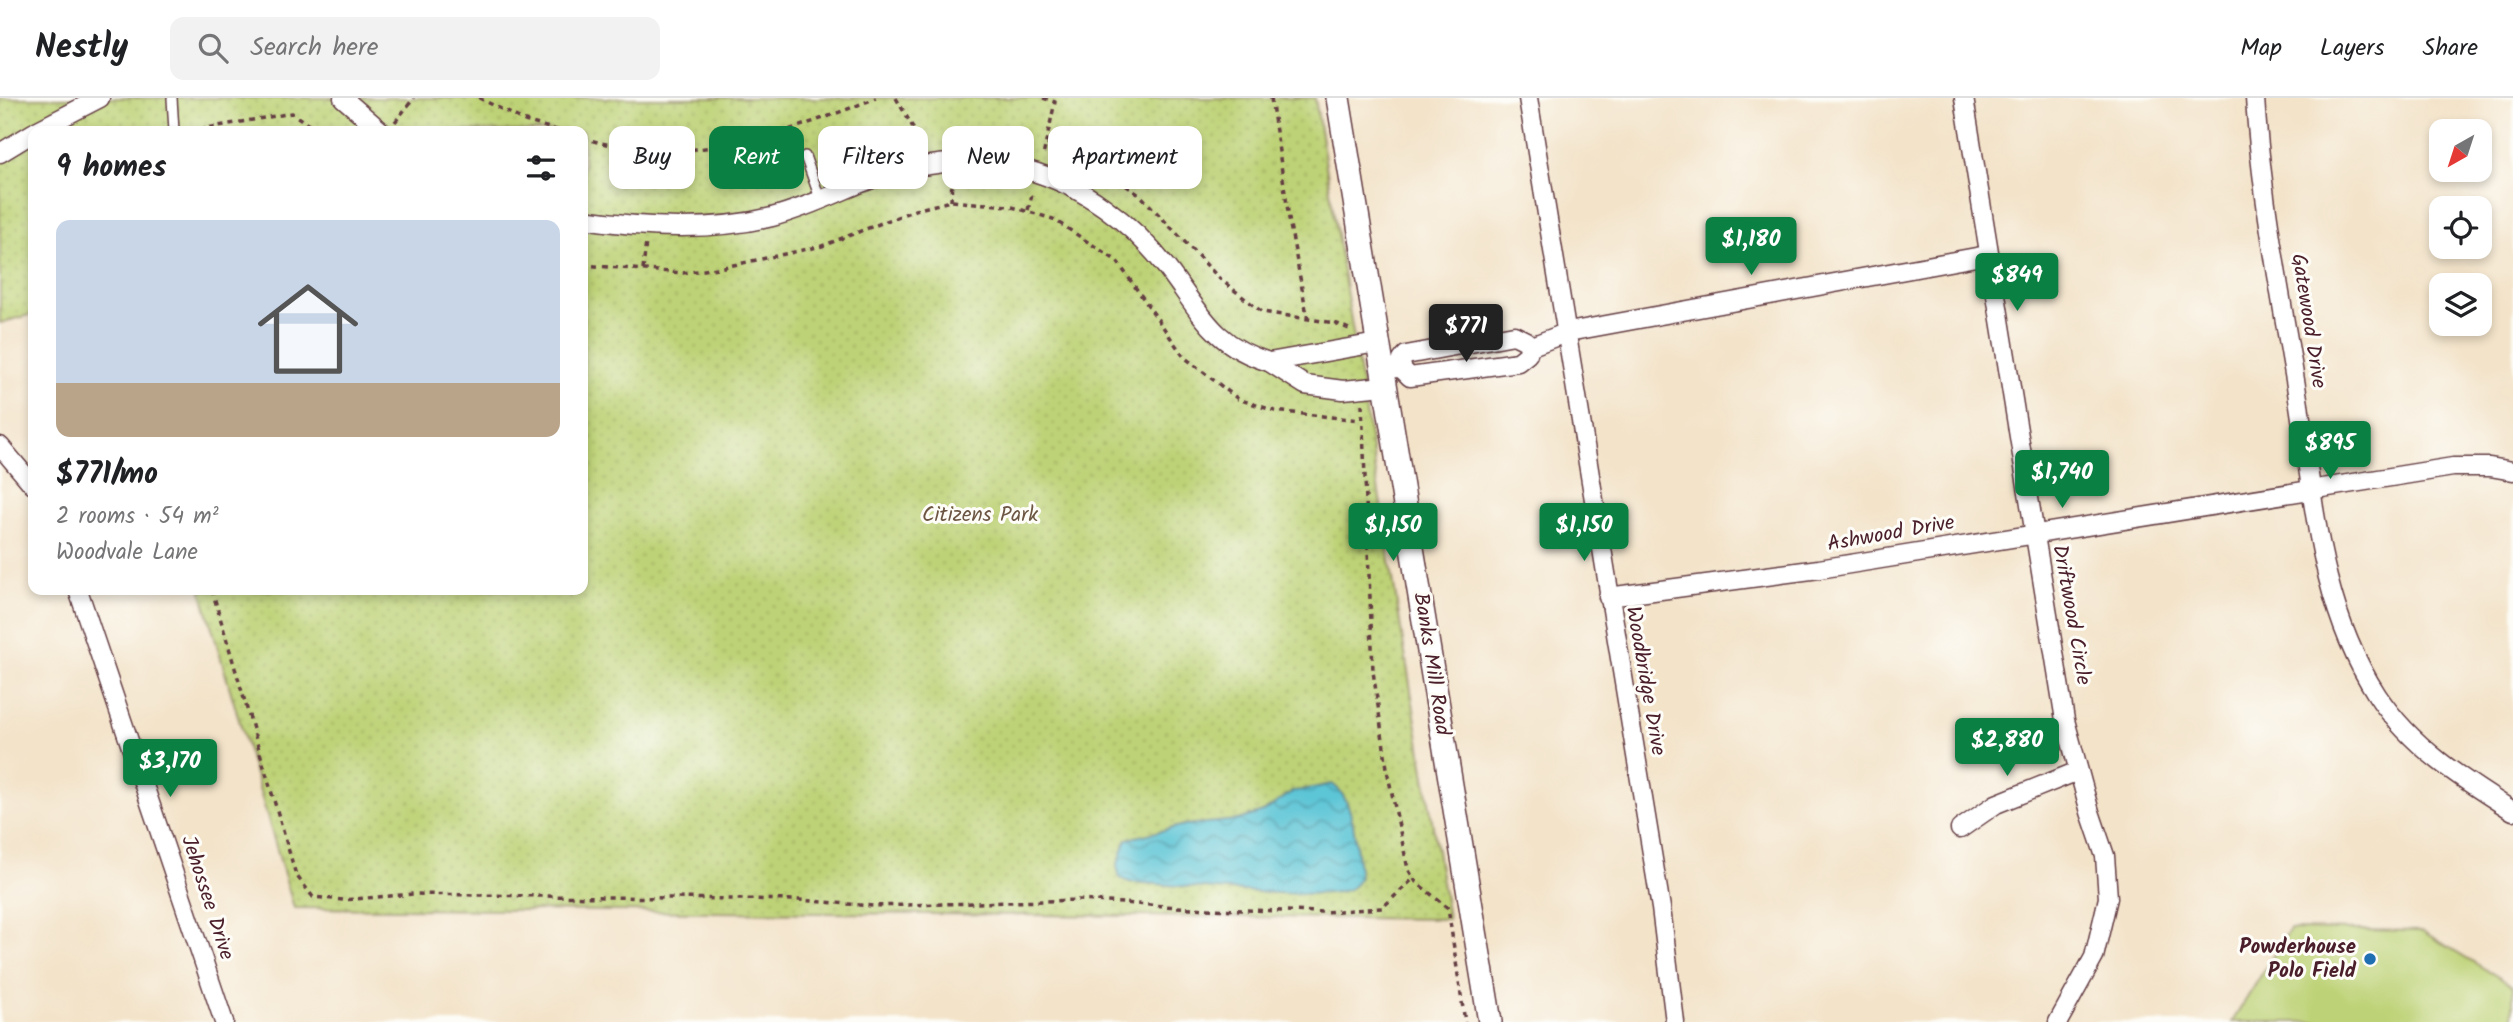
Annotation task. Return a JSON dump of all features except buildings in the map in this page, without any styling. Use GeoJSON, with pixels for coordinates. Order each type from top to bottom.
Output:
{"type":"FeatureCollection","features":[{"type":"Feature","properties":{"kind":"street"},"geometry":{"type":"LineString","coordinates":[[46,126],[100,98]]}},
{"type":"Feature","properties":{"kind":"street"},"geometry":{"type":"LineString","coordinates":[[343,98],[376,126]]}},
{"type":"Feature","properties":{"kind":"street","name":"Banks Mill Road"},"geometry":{"type":"LineString","coordinates":[[1338,98],[1368,344],[1382,378],[1490,1022]]}},
{"type":"Feature","properties":{"kind":"street","name":"Woodbridge Drive"},"geometry":{"type":"LineString","coordinates":[[1528,98],[1661,908],[1675,1022]]}},
{"type":"Feature","properties":{"kind":"street"},"geometry":{"type":"LineString","coordinates":[[1964,98],[1987,255],[2034,534]]}},
{"type":"Feature","properties":{"kind":"street","name":"Gatewood Drive"},"geometry":{"type":"LineString","coordinates":[[2255,98],[2271,240],[2319,549],[2335,607],[2378,696],[2392,716],[2427,752],[2513,811]]}},
{"type":"Feature","properties":{"kind":"street"},"geometry":{"type":"LineString","coordinates":[[0,153],[28,136]]}},
{"type":"Feature","properties":{"kind":"street"},"geometry":{"type":"LineString","coordinates":[[928,166],[977,162],[1038,173],[1085,195],[1128,226],[1166,266],[1209,328],[1235,349],[1269,362],[1305,385],[1343,390],[1382,378],[1410,377],[1518,362],[1528,354],[1529,347],[1526,341],[1514,335],[1406,355],[1382,378]]}},
{"type":"Feature","properties":{"kind":"street"},"geometry":{"type":"LineString","coordinates":[[588,220],[648,226],[742,223],[821,201],[847,189]]}},
{"type":"Feature","properties":{"kind":"street"},"geometry":{"type":"LineString","coordinates":[[1529,347],[1568,332],[1987,255]]}},
{"type":"Feature","properties":{"kind":"street"},"geometry":{"type":"LineString","coordinates":[[1269,362],[1368,344]]}},
{"type":"Feature","properties":{"kind":"street"},"geometry":{"type":"LineString","coordinates":[[0,446],[28,479]]}},
{"type":"Feature","properties":{"kind":"street","name":"Ashwood Drive"},"geometry":{"type":"LineString","coordinates":[[1608,597],[1819,569],[2453,467],[2490,467],[2513,471]]}},
{"type":"Feature","properties":{"kind":"street","name":"Driftwood Circle"},"geometry":{"type":"LineString","coordinates":[[2034,534],[2066,720],[2078,771],[2105,856],[2108,898],[2106,918],[2095,957],[2058,1022]]}},
{"type":"Feature","properties":{"kind":"street","name":"Jehossee Drive"},"geometry":{"type":"LineString","coordinates":[[80,595],[224,1022]]}},
{"type":"Feature","properties":{"kind":"street"},"geometry":{"type":"LineString","coordinates":[[1960,829],[1996,804],[2078,771]]}},
{"type":"Feature","properties":{"kind":"lane"},"geometry":{"type":"LineString","coordinates":[[172,98],[174,126]]}},
{"type":"Feature","properties":{"kind":"lane"},"geometry":{"type":"LineString","coordinates":[[805,156],[821,201]]}},
{"type":"Feature","properties":{"kind":"path"},"geometry":{"type":"LineString","coordinates":[[391,126],[414,98]]}},
{"type":"Feature","properties":{"kind":"path"},"geometry":{"type":"LineString","coordinates":[[479,98],[525,121],[542,126]]}},
{"type":"Feature","properties":{"kind":"path"},"geometry":{"type":"LineString","coordinates":[[588,140],[602,144],[676,152],[738,144],[876,98]]}},
{"type":"Feature","properties":{"kind":"path"},"geometry":{"type":"LineString","coordinates":[[896,98],[912,126]]}},
{"type":"Feature","properties":{"kind":"path"},"geometry":{"type":"LineString","coordinates":[[1028,210],[1047,144],[1055,102],[1043,98]]}},
{"type":"Feature","properties":{"kind":"path"},"geometry":{"type":"LineString","coordinates":[[1271,98],[1290,225],[1308,320]]}},
{"type":"Feature","properties":{"kind":"path"},"geometry":{"type":"LineString","coordinates":[[218,126],[292,113],[310,126]]}},
{"type":"Feature","properties":{"kind":"path"},"geometry":{"type":"LineString","coordinates":[[1047,144],[1096,163],[1142,197],[1220,279],[1262,312],[1335,323],[1358,332],[1368,344]]}},
{"type":"Feature","properties":{"kind":"path"},"geometry":{"type":"LineString","coordinates":[[588,265],[683,273],[780,257],[822,246],[915,209],[951,201],[1028,210],[1053,219],[1116,261],[1184,357],[1238,399],[1275,411],[1360,420]]}},
{"type":"Feature","properties":{"kind":"path"},"geometry":{"type":"LineString","coordinates":[[643,270],[648,226]]}},
{"type":"Feature","properties":{"kind":"path"},"geometry":{"type":"LineString","coordinates":[[1382,378],[1360,420],[1373,671],[1388,775],[1408,869],[1413,878],[1448,908],[1465,1022]]}},
{"type":"Feature","properties":{"kind":"path"},"geometry":{"type":"LineString","coordinates":[[213,595],[260,763],[296,874],[304,890],[313,897],[342,901],[426,894],[799,900],[873,906],[1080,900],[1206,909],[1325,912],[1382,908],[1413,878]]}},
{"type":"Feature","properties":{"kind":"green space","name":"Citizens Park"},"geometry":{"type":"Polygon","coordinates":[[[0,98],[1315,98],[1448,919],[294,908],[202,595],[588,595],[588,126],[28,126],[28,315],[0,323],[0,98]]]}},
{"type":"Feature","properties":{"kind":"green space","name":"Powderhouse Polo Field"},"geometry":{"type":"Polygon","coordinates":[[[2290,929],[2422,931],[2513,986],[2513,1022],[2232,1022],[2290,929]]]}},
{"type":"Feature","properties":{"kind":"water"},"geometry":{"type":"Polygon","coordinates":[[[1332,784],[1346,801],[1354,826],[1360,877],[1349,889],[1334,893],[1278,893],[1129,882],[1120,878],[1117,866],[1127,839],[1185,825],[1238,820],[1263,812],[1292,792],[1332,784]]]}},
{"type":"Feature","properties":{"kind":"place","name":"Powderhouse Polo Field"},"geometry":{"type":"Point","coordinates":[2370,959]}}]}
